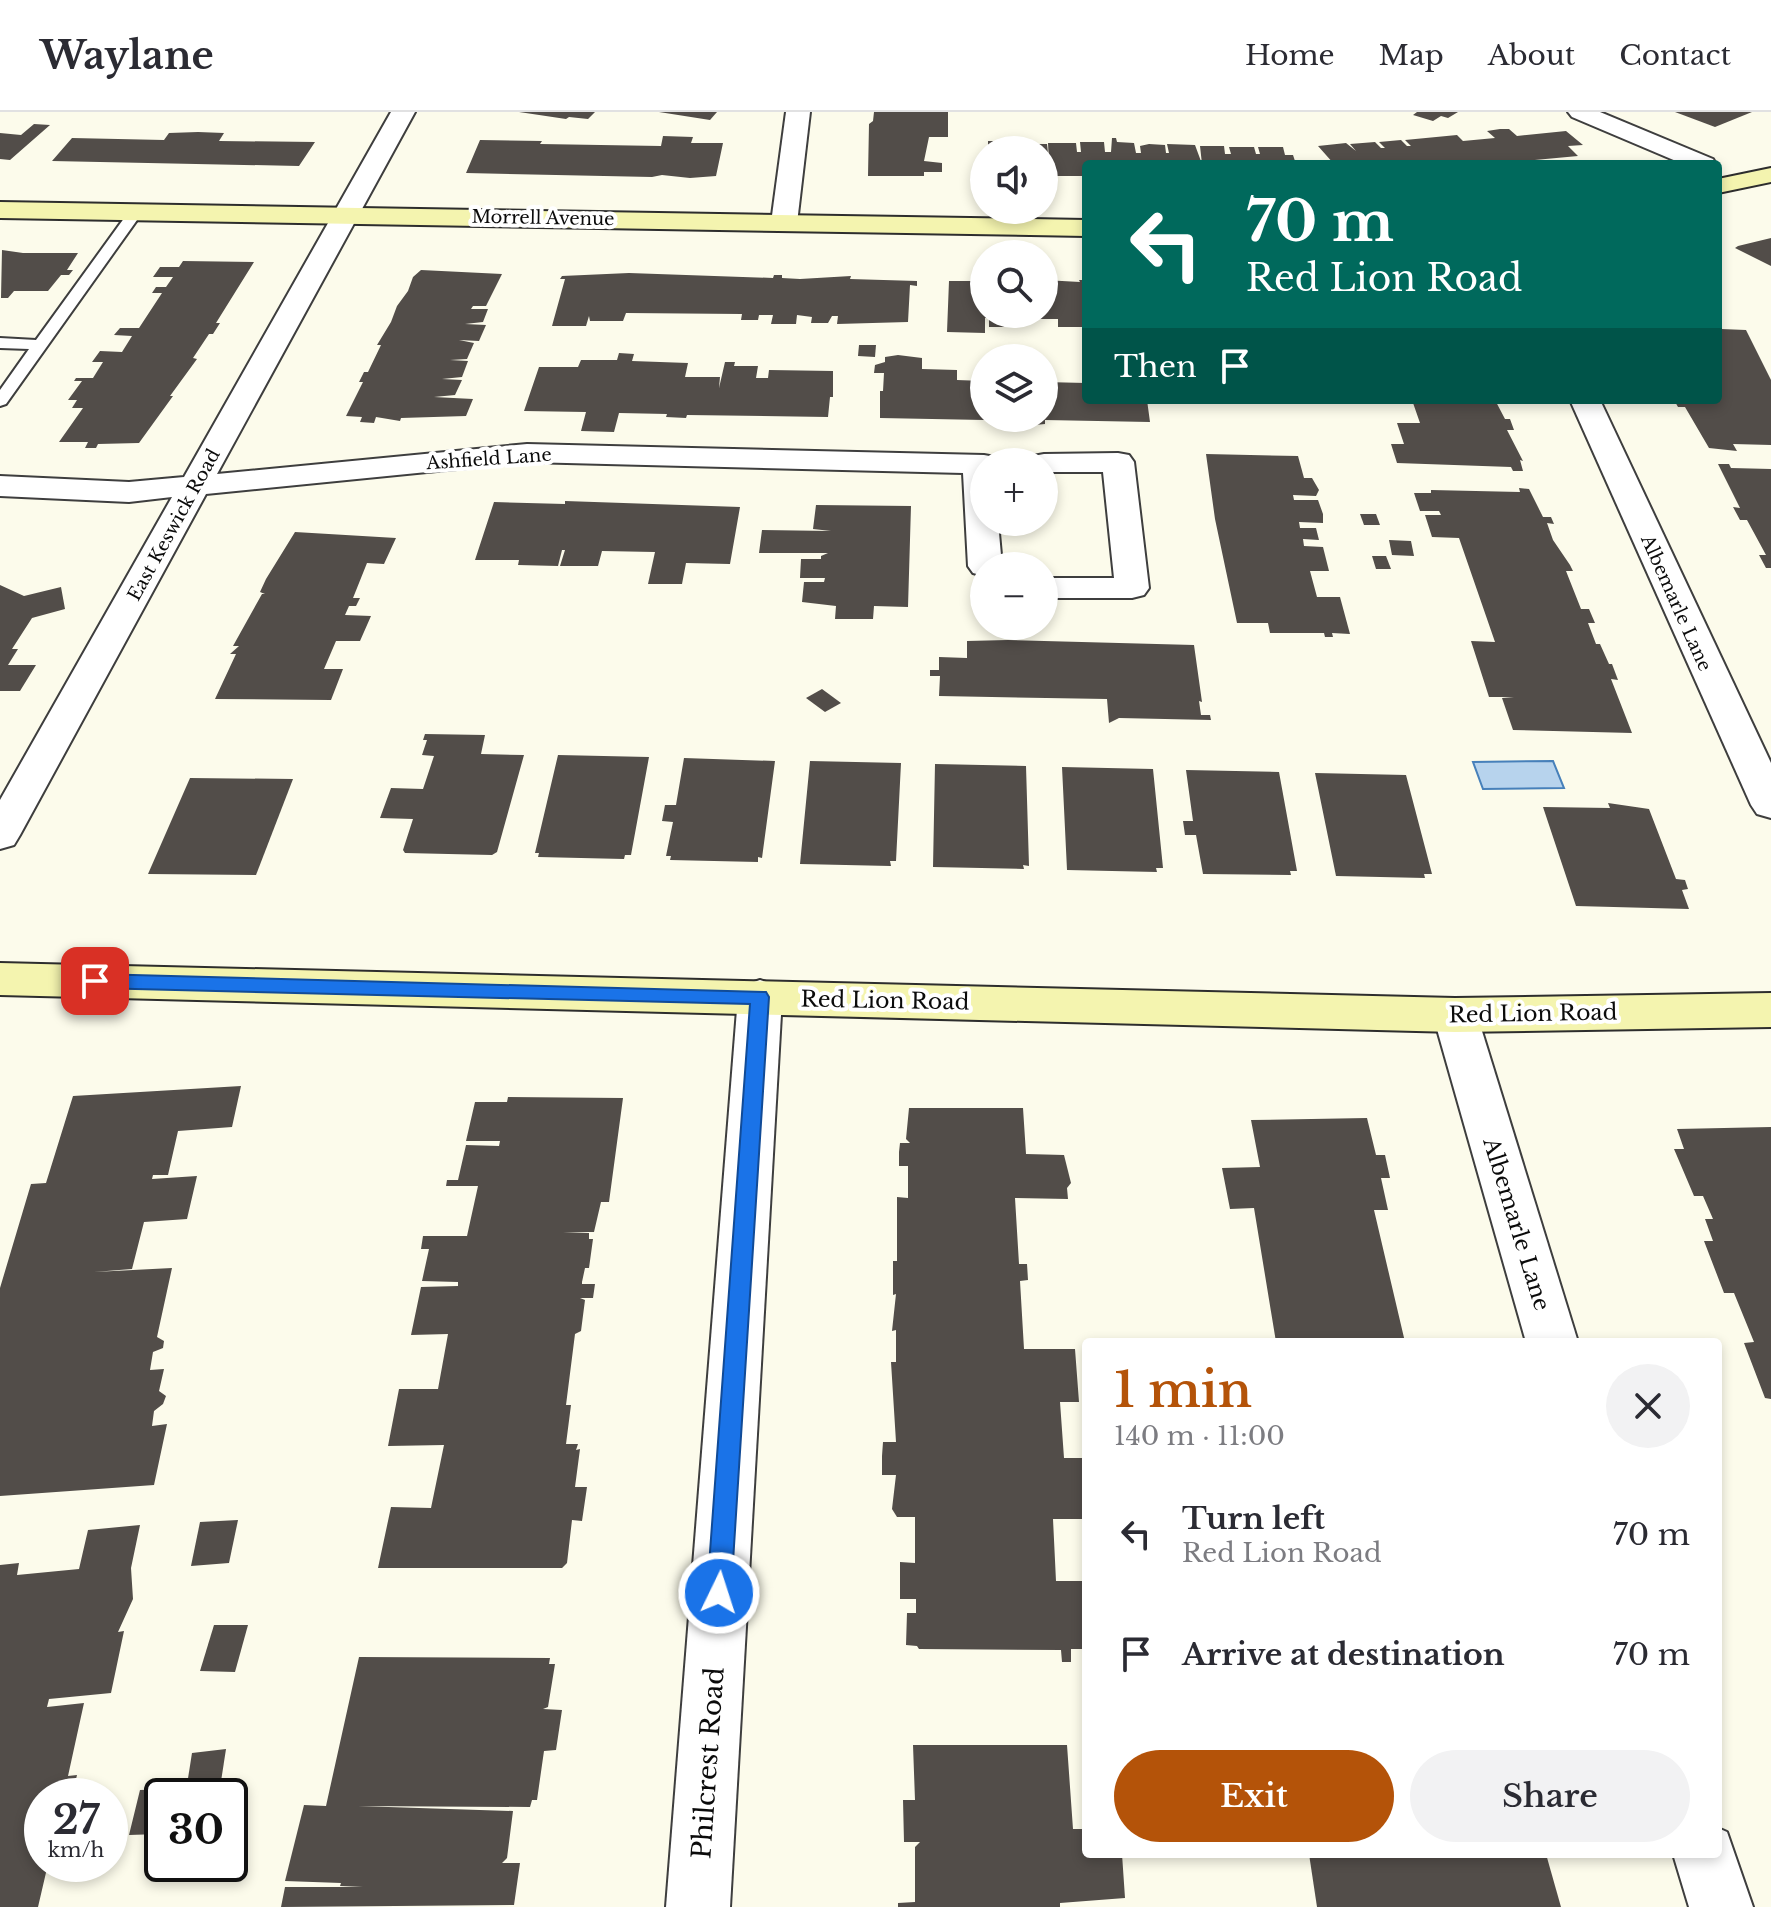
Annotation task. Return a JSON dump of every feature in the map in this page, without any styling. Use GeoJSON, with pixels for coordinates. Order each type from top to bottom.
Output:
{"type":"FeatureCollection","features":[{"type":"Feature","properties":{"kind":"street","name":"East Keswick Road"},"geometry":{"type":"LineString","coordinates":[[0,835],[403,112]]}},
{"type":"Feature","properties":{"kind":"street"},"geometry":{"type":"LineString","coordinates":[[784,223],[798,112]]}},
{"type":"Feature","properties":{"kind":"street"},"geometry":{"type":"LineString","coordinates":[[1580,112],[1694,160]]}},
{"type":"Feature","properties":{"kind":"street"},"geometry":{"type":"LineString","coordinates":[[1730,184],[1771,175]]}},
{"type":"Feature","properties":{"kind":"street","name":"Morrell Avenue"},"geometry":{"type":"LineString","coordinates":[[0,210],[1082,228]]}},
{"type":"Feature","properties":{"kind":"street","name":"Albemarle Lane"},"geometry":{"type":"LineString","coordinates":[[1587,404],[1771,805]]}},
{"type":"Feature","properties":{"kind":"street","name":"Ashfield Lane"},"geometry":{"type":"LineString","coordinates":[[0,486],[129,492],[527,453],[970,464]]}},
{"type":"Feature","properties":{"kind":"street"},"geometry":{"type":"LineString","coordinates":[[1058,463],[1118,462],[1132,588],[1058,588]]}},
{"type":"Feature","properties":{"kind":"street","name":"Red Lion Road"},"geometry":{"type":"LineString","coordinates":[[0,979],[1455,1015],[1771,1010]]}},
{"type":"Feature","properties":{"kind":"street","name":"Philcrest Road"},"geometry":{"type":"LineString","coordinates":[[698,1907],[760,997]]}},
{"type":"Feature","properties":{"kind":"street","name":"Albemarle Lane"},"geometry":{"type":"LineString","coordinates":[[1455,1015],[1551,1338]]}},
{"type":"Feature","properties":{"kind":"street"},"geometry":{"type":"LineString","coordinates":[[1706,1858],[1721,1907]]}},
{"type":"Feature","properties":{"kind":"lane"},"geometry":{"type":"LineString","coordinates":[[0,401],[135,213]]}},
{"type":"Feature","properties":{"kind":"lane"},"geometry":{"type":"LineString","coordinates":[[0,343],[40,345]]}},
{"type":"Feature","properties":{"kind":"water"},"geometry":{"type":"Polygon","coordinates":[[[1553,761],[1564,788],[1483,789],[1473,762],[1553,761]]]}},
{"type":"Feature","properties":{"kind":"building"},"geometry":{"type":"Polygon","coordinates":[[[519,112],[595,112],[588,119],[566,119],[519,112]]]}},
{"type":"Feature","properties":{"kind":"building"},"geometry":{"type":"Polygon","coordinates":[[[659,112],[717,112],[710,120],[659,112]]]}},
{"type":"Feature","properties":{"kind":"building"},"geometry":{"type":"Polygon","coordinates":[[[874,112],[948,112],[948,137],[929,137],[924,161],[942,163],[942,172],[924,172],[924,176],[868,176],[869,124],[873,121],[874,112]]]}},
{"type":"Feature","properties":{"kind":"building"},"geometry":{"type":"Polygon","coordinates":[[[1417,112],[1458,112],[1433,121],[1413,115],[1417,112]]]}},
{"type":"Feature","properties":{"kind":"building"},"geometry":{"type":"Polygon","coordinates":[[[1675,112],[1752,112],[1715,127],[1675,112]]]}},
{"type":"Feature","properties":{"kind":"building"},"geometry":{"type":"Polygon","coordinates":[[[34,124],[50,125],[10,160],[0,159],[0,133],[21,135],[34,124]]]}},
{"type":"Feature","properties":{"kind":"building"},"geometry":{"type":"Polygon","coordinates":[[[1509,129],[1517,136],[1566,131],[1583,145],[1568,146],[1578,156],[1534,160],[1330,160],[1318,146],[1346,143],[1356,151],[1350,144],[1375,142],[1385,148],[1379,142],[1401,140],[1411,146],[1405,140],[1457,135],[1463,141],[1495,138],[1487,131],[1509,129]]]}},
{"type":"Feature","properties":{"kind":"building"},"geometry":{"type":"Polygon","coordinates":[[[169,133],[224,133],[219,141],[315,142],[299,166],[52,161],[72,138],[164,140],[169,133]]]}},
{"type":"Feature","properties":{"kind":"building"},"geometry":{"type":"Polygon","coordinates":[[[663,136],[693,137],[691,143],[723,143],[716,176],[466,173],[480,140],[661,146],[663,136]]]}},
{"type":"Feature","properties":{"kind":"building"},"geometry":{"type":"Polygon","coordinates":[[[1112,138],[1116,138],[1117,142],[1134,143],[1136,153],[1141,153],[1140,146],[1149,144],[1165,145],[1166,153],[1169,153],[1167,144],[1195,145],[1201,160],[1082,160],[1082,176],[1058,176],[1058,143],[1076,143],[1077,152],[1081,152],[1080,142],[1104,142],[1105,152],[1111,152],[1112,138]]]}},
{"type":"Feature","properties":{"kind":"building"},"geometry":{"type":"Polygon","coordinates":[[[1200,146],[1224,146],[1225,154],[1231,154],[1229,147],[1254,147],[1256,154],[1260,154],[1258,147],[1283,147],[1285,155],[1293,155],[1295,160],[1202,160],[1200,146]]]}},
{"type":"Feature","properties":{"kind":"building"},"geometry":{"type":"Polygon","coordinates":[[[1771,238],[1771,266],[1735,248],[1738,246],[1771,238]]]}},
{"type":"Feature","properties":{"kind":"building"},"geometry":{"type":"Polygon","coordinates":[[[2,250],[78,253],[67,270],[73,270],[69,275],[61,275],[48,291],[14,291],[8,298],[1,298],[2,250]]]}},
{"type":"Feature","properties":{"kind":"building"},"geometry":{"type":"Polygon","coordinates":[[[183,261],[254,262],[216,323],[220,323],[213,334],[209,334],[193,358],[197,359],[139,443],[98,444],[96,448],[85,448],[88,442],[59,442],[83,408],[72,408],[77,400],[68,400],[82,381],[74,381],[76,378],[93,378],[103,362],[92,362],[100,351],[122,352],[132,336],[114,335],[120,328],[139,328],[162,293],[152,293],[156,287],[166,287],[173,277],[153,277],[160,267],[179,267],[183,261]]]}},
{"type":"Feature","properties":{"kind":"building"},"geometry":{"type":"Polygon","coordinates":[[[421,270],[502,274],[486,306],[473,306],[471,309],[488,309],[483,322],[465,324],[486,325],[479,341],[459,340],[474,343],[467,359],[450,360],[468,361],[462,377],[442,379],[462,380],[455,395],[434,397],[473,399],[466,416],[401,418],[400,421],[376,417],[374,423],[360,422],[362,417],[346,416],[363,382],[359,382],[364,372],[368,372],[381,345],[377,345],[397,306],[413,277],[421,270]]]}},
{"type":"Feature","properties":{"kind":"building"},"geometry":{"type":"Polygon","coordinates":[[[629,273],[773,278],[774,275],[782,275],[782,278],[800,279],[851,276],[850,279],[917,281],[917,286],[910,285],[908,322],[837,324],[838,316],[832,316],[828,323],[811,323],[812,317],[797,315],[796,324],[771,324],[773,315],[759,315],[758,320],[741,320],[742,314],[626,313],[623,321],[590,321],[589,316],[586,326],[552,326],[565,279],[560,279],[562,276],[629,273]]]}},
{"type":"Feature","properties":{"kind":"building"},"geometry":{"type":"Polygon","coordinates":[[[1082,280],[1082,327],[1058,327],[1058,281],[1082,280]]]}},
{"type":"Feature","properties":{"kind":"building"},"geometry":{"type":"Polygon","coordinates":[[[949,281],[970,281],[970,328],[985,328],[985,333],[947,332],[949,281]]]}},
{"type":"Feature","properties":{"kind":"building"},"geometry":{"type":"Polygon","coordinates":[[[1722,329],[1746,330],[1771,380],[1771,445],[1733,444],[1737,451],[1709,448],[1685,407],[1676,404],[1722,404],[1722,329]]]}},
{"type":"Feature","properties":{"kind":"building"},"geometry":{"type":"Polygon","coordinates":[[[859,345],[876,345],[875,357],[858,356],[859,345]]]}},
{"type":"Feature","properties":{"kind":"building"},"geometry":{"type":"Polygon","coordinates":[[[619,353],[634,354],[632,361],[688,363],[685,377],[720,377],[719,388],[725,362],[735,362],[734,366],[758,366],[756,378],[768,378],[769,370],[833,371],[833,397],[830,397],[828,417],[687,415],[686,418],[666,417],[667,414],[619,413],[614,432],[581,431],[586,412],[524,411],[539,367],[578,367],[581,360],[617,360],[619,353]]]}},
{"type":"Feature","properties":{"kind":"building"},"geometry":{"type":"Polygon","coordinates":[[[885,357],[922,358],[922,369],[957,370],[957,380],[970,380],[970,420],[880,418],[884,373],[874,373],[875,365],[885,362],[885,357]]]}},
{"type":"Feature","properties":{"kind":"building"},"geometry":{"type":"Polygon","coordinates":[[[1058,382],[1082,383],[1082,404],[1148,404],[1150,422],[1058,420],[1058,382]]]}},
{"type":"Feature","properties":{"kind":"building"},"geometry":{"type":"Polygon","coordinates":[[[1413,404],[1497,404],[1505,419],[1510,419],[1514,430],[1507,430],[1523,461],[1520,460],[1523,471],[1513,471],[1511,467],[1397,463],[1391,444],[1404,444],[1397,423],[1420,423],[1413,404]]]}},
{"type":"Feature","properties":{"kind":"building"},"geometry":{"type":"Polygon","coordinates":[[[1206,454],[1298,456],[1304,478],[1312,478],[1319,490],[1316,496],[1293,495],[1294,500],[1318,500],[1323,514],[1323,523],[1299,522],[1300,528],[1316,528],[1319,540],[1303,539],[1304,546],[1323,547],[1329,571],[1310,571],[1317,597],[1340,597],[1350,634],[1332,633],[1333,637],[1325,637],[1324,633],[1270,633],[1268,623],[1237,623],[1215,519],[1206,454]]]}},
{"type":"Feature","properties":{"kind":"building"},"geometry":{"type":"Polygon","coordinates":[[[1718,464],[1729,464],[1731,468],[1771,469],[1771,568],[1766,568],[1759,555],[1766,555],[1747,520],[1740,520],[1733,507],[1740,508],[1718,464]]]}},
{"type":"Feature","properties":{"kind":"building"},"geometry":{"type":"Polygon","coordinates":[[[1519,488],[1529,489],[1543,517],[1551,517],[1554,524],[1547,523],[1553,540],[1573,571],[1566,571],[1581,609],[1589,609],[1595,623],[1588,623],[1596,644],[1600,644],[1609,664],[1612,664],[1618,680],[1611,679],[1632,733],[1513,730],[1502,698],[1514,697],[1489,697],[1471,641],[1495,642],[1459,538],[1432,537],[1425,515],[1441,515],[1439,511],[1420,511],[1414,493],[1431,493],[1431,490],[1520,492],[1519,488]]]}},
{"type":"Feature","properties":{"kind":"building"},"geometry":{"type":"Polygon","coordinates":[[[565,501],[740,507],[730,564],[686,563],[682,584],[648,584],[655,552],[602,551],[598,566],[560,566],[565,550],[562,550],[558,566],[518,565],[519,560],[475,560],[494,502],[565,504],[565,501]]]}},
{"type":"Feature","properties":{"kind":"building"},"geometry":{"type":"Polygon","coordinates":[[[816,505],[911,506],[908,607],[874,606],[873,619],[835,619],[836,606],[802,602],[804,582],[824,582],[825,578],[800,578],[801,559],[821,559],[828,553],[759,553],[762,530],[831,531],[813,529],[816,505]]]}},
{"type":"Feature","properties":{"kind":"building"},"geometry":{"type":"Polygon","coordinates":[[[1360,514],[1376,514],[1380,525],[1364,525],[1360,514]]]}},
{"type":"Feature","properties":{"kind":"building"},"geometry":{"type":"Polygon","coordinates":[[[295,532],[396,538],[384,564],[367,563],[353,598],[360,598],[356,606],[349,606],[345,615],[371,616],[360,641],[336,641],[324,669],[343,669],[331,700],[215,699],[236,654],[230,654],[239,646],[233,646],[262,594],[265,594],[260,592],[266,579],[295,532]]]}},
{"type":"Feature","properties":{"kind":"building"},"geometry":{"type":"Polygon","coordinates":[[[1389,540],[1411,541],[1414,556],[1392,555],[1389,540]]]}},
{"type":"Feature","properties":{"kind":"building"},"geometry":{"type":"Polygon","coordinates":[[[1372,556],[1386,556],[1391,569],[1376,569],[1372,556]]]}},
{"type":"Feature","properties":{"kind":"building"},"geometry":{"type":"Polygon","coordinates":[[[0,585],[24,596],[61,587],[65,609],[32,618],[12,649],[18,649],[8,665],[36,665],[20,691],[0,691],[0,585]]]}},
{"type":"Feature","properties":{"kind":"building"},"geometry":{"type":"Polygon","coordinates":[[[967,641],[1194,645],[1201,715],[1210,715],[1211,720],[1119,718],[1109,723],[1107,699],[939,696],[940,676],[930,676],[930,670],[939,670],[939,657],[967,658],[967,641]]]}},
{"type":"Feature","properties":{"kind":"building"},"geometry":{"type":"Polygon","coordinates":[[[822,689],[841,703],[825,712],[806,698],[822,689]]]}},
{"type":"Feature","properties":{"kind":"building"},"geometry":{"type":"Polygon","coordinates":[[[425,734],[485,735],[481,754],[524,755],[497,852],[492,855],[405,853],[403,850],[413,819],[380,818],[391,788],[423,789],[434,756],[422,755],[427,740],[423,740],[425,734]]]}},
{"type":"Feature","properties":{"kind":"building"},"geometry":{"type":"Polygon","coordinates":[[[558,755],[649,757],[631,855],[625,855],[624,859],[538,857],[539,853],[535,853],[558,755]]]}},
{"type":"Feature","properties":{"kind":"building"},"geometry":{"type":"Polygon","coordinates":[[[684,758],[775,761],[762,858],[758,857],[758,862],[670,860],[671,856],[666,856],[673,822],[662,821],[665,805],[676,805],[684,758]]]}},
{"type":"Feature","properties":{"kind":"building"},"geometry":{"type":"Polygon","coordinates":[[[810,761],[901,763],[896,861],[890,861],[891,866],[800,864],[810,761]]]}},
{"type":"Feature","properties":{"kind":"building"},"geometry":{"type":"Polygon","coordinates":[[[935,764],[1026,766],[1029,866],[1023,865],[1024,869],[933,867],[935,764]]]}},
{"type":"Feature","properties":{"kind":"building"},"geometry":{"type":"Polygon","coordinates":[[[1062,767],[1153,769],[1163,868],[1156,868],[1157,872],[1067,870],[1062,767]]]}},
{"type":"Feature","properties":{"kind":"building"},"geometry":{"type":"Polygon","coordinates":[[[1186,770],[1279,772],[1297,871],[1290,871],[1291,875],[1203,874],[1196,835],[1185,835],[1183,821],[1193,821],[1186,770]]]}},
{"type":"Feature","properties":{"kind":"building"},"geometry":{"type":"Polygon","coordinates":[[[1315,773],[1406,775],[1432,874],[1424,874],[1425,878],[1336,876],[1315,773]]]}},
{"type":"Feature","properties":{"kind":"building"},"geometry":{"type":"Polygon","coordinates":[[[190,778],[293,779],[256,875],[148,874],[190,778]]]}},
{"type":"Feature","properties":{"kind":"building"},"geometry":{"type":"Polygon","coordinates":[[[1608,803],[1649,809],[1676,879],[1685,880],[1688,889],[1682,890],[1689,909],[1576,906],[1543,807],[1610,808],[1608,803]]]}},
{"type":"Feature","properties":{"kind":"building"},"geometry":{"type":"Polygon","coordinates":[[[241,1086],[232,1127],[178,1131],[168,1175],[153,1175],[152,1179],[197,1176],[187,1219],[144,1222],[132,1269],[94,1272],[172,1268],[157,1337],[164,1341],[163,1348],[153,1352],[150,1370],[164,1369],[159,1391],[166,1396],[163,1404],[154,1411],[152,1426],[167,1424],[154,1485],[0,1496],[0,1288],[31,1184],[46,1183],[73,1096],[241,1086]]]}},
{"type":"Feature","properties":{"kind":"building"},"geometry":{"type":"Polygon","coordinates":[[[508,1097],[623,1098],[609,1202],[601,1202],[594,1232],[563,1232],[589,1233],[589,1239],[593,1239],[589,1268],[585,1268],[582,1284],[595,1284],[593,1298],[580,1298],[585,1300],[581,1331],[575,1334],[566,1405],[571,1405],[566,1444],[578,1444],[576,1450],[580,1449],[575,1487],[587,1487],[582,1521],[572,1520],[567,1563],[562,1568],[378,1568],[391,1507],[431,1508],[444,1445],[388,1446],[399,1389],[438,1389],[448,1334],[411,1335],[421,1287],[458,1286],[458,1282],[422,1281],[429,1249],[421,1249],[423,1236],[467,1236],[478,1186],[446,1186],[447,1180],[458,1180],[466,1145],[499,1146],[500,1141],[466,1141],[475,1102],[507,1102],[508,1097]]]}},
{"type":"Feature","properties":{"kind":"building"},"geometry":{"type":"Polygon","coordinates":[[[909,1108],[1023,1108],[1026,1154],[1064,1155],[1071,1183],[1067,1188],[1068,1199],[1015,1198],[1019,1264],[1027,1264],[1028,1280],[1020,1281],[1024,1349],[1075,1349],[1079,1402],[1060,1402],[1064,1458],[1082,1458],[1082,1519],[1053,1519],[1056,1581],[1082,1581],[1082,1649],[1071,1649],[1071,1662],[1062,1662],[1061,1650],[919,1649],[906,1645],[907,1613],[916,1613],[916,1599],[900,1599],[900,1562],[915,1563],[915,1517],[897,1517],[892,1509],[896,1475],[882,1475],[882,1456],[883,1442],[896,1442],[891,1362],[896,1362],[896,1330],[892,1331],[896,1294],[893,1295],[893,1261],[897,1261],[897,1197],[908,1198],[908,1166],[899,1166],[900,1143],[910,1143],[906,1139],[909,1108]]]}},
{"type":"Feature","properties":{"kind":"building"},"geometry":{"type":"Polygon","coordinates":[[[1367,1118],[1376,1155],[1385,1155],[1390,1178],[1381,1178],[1388,1210],[1374,1210],[1404,1338],[1275,1338],[1254,1208],[1230,1209],[1222,1168],[1260,1167],[1251,1120],[1367,1118]]]}},
{"type":"Feature","properties":{"kind":"building"},"geometry":{"type":"Polygon","coordinates":[[[1771,1127],[1771,1399],[1765,1398],[1744,1343],[1754,1342],[1734,1293],[1724,1293],[1704,1241],[1713,1241],[1705,1219],[1713,1219],[1703,1196],[1694,1196],[1674,1149],[1684,1149],[1677,1129],[1771,1127]]]}},
{"type":"Feature","properties":{"kind":"building"},"geometry":{"type":"Polygon","coordinates":[[[238,1520],[229,1563],[191,1566],[200,1522],[238,1520]]]}},
{"type":"Feature","properties":{"kind":"building"},"geometry":{"type":"Polygon","coordinates":[[[140,1525],[131,1568],[133,1599],[118,1632],[124,1631],[111,1693],[49,1699],[47,1707],[84,1703],[68,1776],[77,1775],[76,1778],[24,1778],[24,1882],[44,1882],[38,1907],[0,1907],[0,1565],[19,1563],[17,1575],[79,1569],[88,1530],[140,1525]]]}},
{"type":"Feature","properties":{"kind":"building"},"geometry":{"type":"Polygon","coordinates":[[[214,1625],[248,1625],[235,1672],[200,1671],[214,1625]]]}},
{"type":"Feature","properties":{"kind":"building"},"geometry":{"type":"Polygon","coordinates":[[[359,1657],[550,1658],[549,1664],[555,1664],[548,1707],[543,1709],[562,1710],[556,1750],[544,1751],[537,1800],[532,1800],[530,1807],[358,1806],[513,1811],[507,1858],[502,1863],[520,1863],[514,1905],[281,1907],[285,1887],[363,1887],[285,1881],[304,1805],[326,1806],[359,1657]]]}},
{"type":"Feature","properties":{"kind":"building"},"geometry":{"type":"Polygon","coordinates":[[[913,1745],[1067,1745],[1073,1829],[1082,1829],[1082,1858],[1122,1858],[1125,1898],[1060,1903],[1060,1907],[898,1907],[898,1903],[915,1902],[915,1847],[920,1842],[904,1842],[903,1800],[915,1800],[913,1745]]]}},
{"type":"Feature","properties":{"kind":"building"},"geometry":{"type":"Polygon","coordinates":[[[226,1749],[222,1778],[188,1778],[192,1753],[226,1749]]]}},
{"type":"Feature","properties":{"kind":"building"},"geometry":{"type":"Polygon","coordinates":[[[140,1790],[144,1790],[144,1834],[129,1835],[140,1790]]]}},
{"type":"Feature","properties":{"kind":"building"},"geometry":{"type":"Polygon","coordinates":[[[1310,1858],[1547,1858],[1561,1907],[1317,1907],[1310,1858]]]}},
{"type":"Feature","properties":{"kind":"route"},"geometry":{"type":"LineString","coordinates":[[95,981],[760,997],[719,1593]]}}]}
